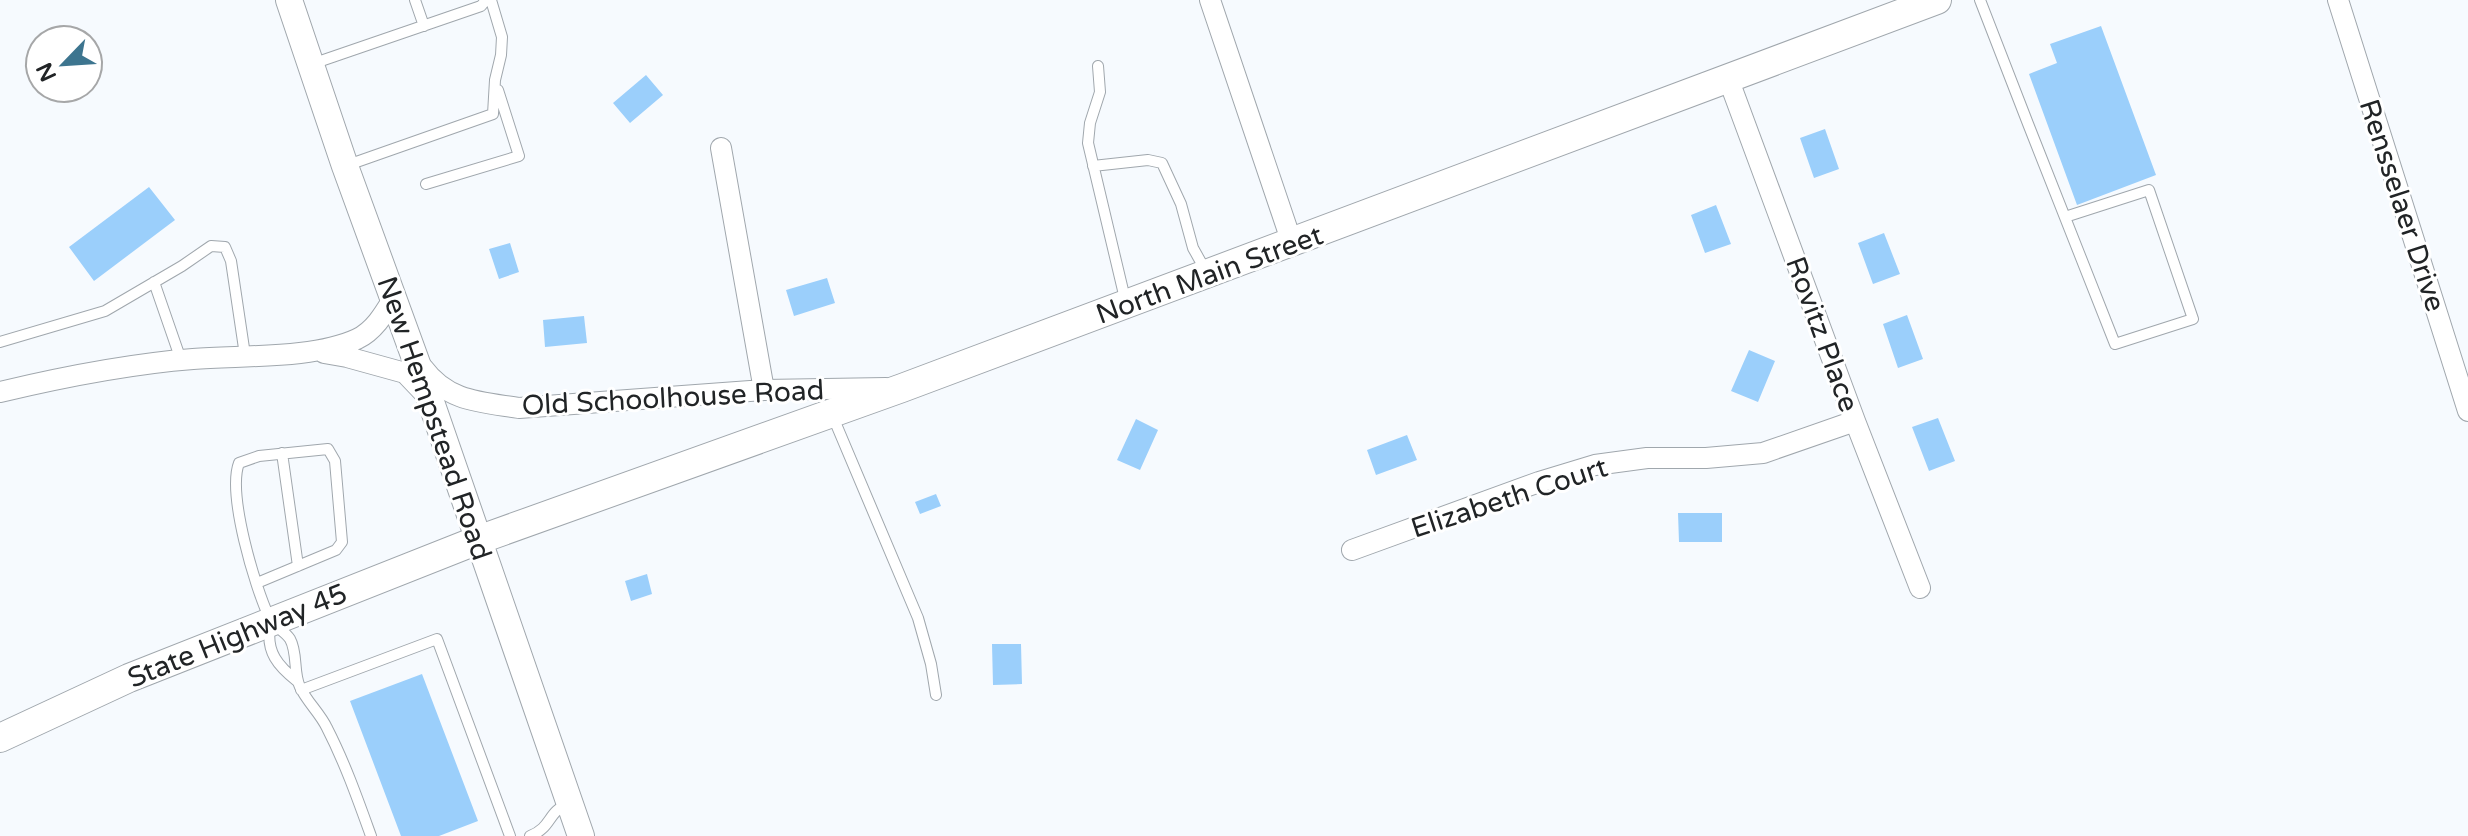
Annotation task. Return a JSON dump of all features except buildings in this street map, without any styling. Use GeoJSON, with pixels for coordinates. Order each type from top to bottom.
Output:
{"type":"FeatureCollection","features":[{"type":"Feature","properties":{"kind":"main road","name":"North Main Street"},"geometry":{"type":"LineString","coordinates":[[478,540],[832,414],[1937,0]]}},
{"type":"Feature","properties":{"kind":"main road","name":"State Highway 45"},"geometry":{"type":"LineString","coordinates":[[0,738],[129,678],[478,540]]}},
{"type":"Feature","properties":{"kind":"street","name":"New Hempstead Road"},"geometry":{"type":"LineString","coordinates":[[289,0],[581,836]]}},
{"type":"Feature","properties":{"kind":"street"},"geometry":{"type":"LineString","coordinates":[[1210,0],[1292,243]]}},
{"type":"Feature","properties":{"kind":"street","name":"Rensselaer Drive"},"geometry":{"type":"LineString","coordinates":[[2338,0],[2468,411]]}},
{"type":"Feature","properties":{"kind":"street","name":"Rovitz Place"},"geometry":{"type":"LineString","coordinates":[[1728,78],[1920,588]]}},
{"type":"Feature","properties":{"kind":"street"},"geometry":{"type":"LineString","coordinates":[[721,148],[764,390]]}},
{"type":"Feature","properties":{"kind":"street"},"geometry":{"type":"LineString","coordinates":[[0,392],[107,370],[338,346],[360,338],[381,319],[393,299]]}},
{"type":"Feature","properties":{"kind":"street"},"geometry":{"type":"LineString","coordinates":[[309,351],[347,357],[405,373],[431,402]]}},
{"type":"Feature","properties":{"kind":"street","name":"Old Schoolhouse Road"},"geometry":{"type":"LineString","coordinates":[[413,356],[431,380],[448,393],[519,408],[764,390],[902,388]]}},
{"type":"Feature","properties":{"kind":"street","name":"Elizabeth Court"},"geometry":{"type":"LineString","coordinates":[[1352,550],[1539,482],[1595,465],[1647,458],[1706,458],[1763,453],[1855,421]]}},
{"type":"Feature","properties":{"kind":"lane"},"geometry":{"type":"LineString","coordinates":[[415,0],[424,26]]}},
{"type":"Feature","properties":{"kind":"lane"},"geometry":{"type":"LineString","coordinates":[[310,65],[424,26],[463,6],[481,6],[489,0],[502,37],[493,114],[345,166]]}},
{"type":"Feature","properties":{"kind":"lane"},"geometry":{"type":"LineString","coordinates":[[1980,0],[2065,217],[2115,344],[2193,319],[2149,190],[2065,217]]}},
{"type":"Feature","properties":{"kind":"lane"},"geometry":{"type":"LineString","coordinates":[[1098,66],[1100,92],[1090,123],[1088,143],[1126,305]]}},
{"type":"Feature","properties":{"kind":"lane"},"geometry":{"type":"LineString","coordinates":[[426,184],[519,156],[495,80]]}},
{"type":"Feature","properties":{"kind":"lane"},"geometry":{"type":"LineString","coordinates":[[1093,166],[1148,160],[1162,163],[1181,204],[1193,248],[1208,274]]}},
{"type":"Feature","properties":{"kind":"lane"},"geometry":{"type":"LineString","coordinates":[[0,342],[105,311],[211,246],[225,247],[231,261],[245,355]]}},
{"type":"Feature","properties":{"kind":"lane"},"geometry":{"type":"LineString","coordinates":[[154,282],[181,360]]}},
{"type":"Feature","properties":{"kind":"lane"},"geometry":{"type":"LineString","coordinates":[[832,414],[918,618],[936,695]]}},
{"type":"Feature","properties":{"kind":"lane"},"geometry":{"type":"LineString","coordinates":[[257,583],[336,550],[342,542],[335,461],[328,449],[259,456],[239,463],[236,472],[248,559],[271,621],[290,639],[299,686]]}},
{"type":"Feature","properties":{"kind":"lane"},"geometry":{"type":"LineString","coordinates":[[282,453],[298,566]]}},
{"type":"Feature","properties":{"kind":"lane"},"geometry":{"type":"LineString","coordinates":[[271,621],[267,643],[283,670],[299,686],[326,725],[371,836]]}},
{"type":"Feature","properties":{"kind":"lane"},"geometry":{"type":"LineString","coordinates":[[299,686],[437,639],[510,836]]}},
{"type":"Feature","properties":{"kind":"lane"},"geometry":{"type":"LineString","coordinates":[[530,836],[542,831],[557,808],[569,804]]}}]}
